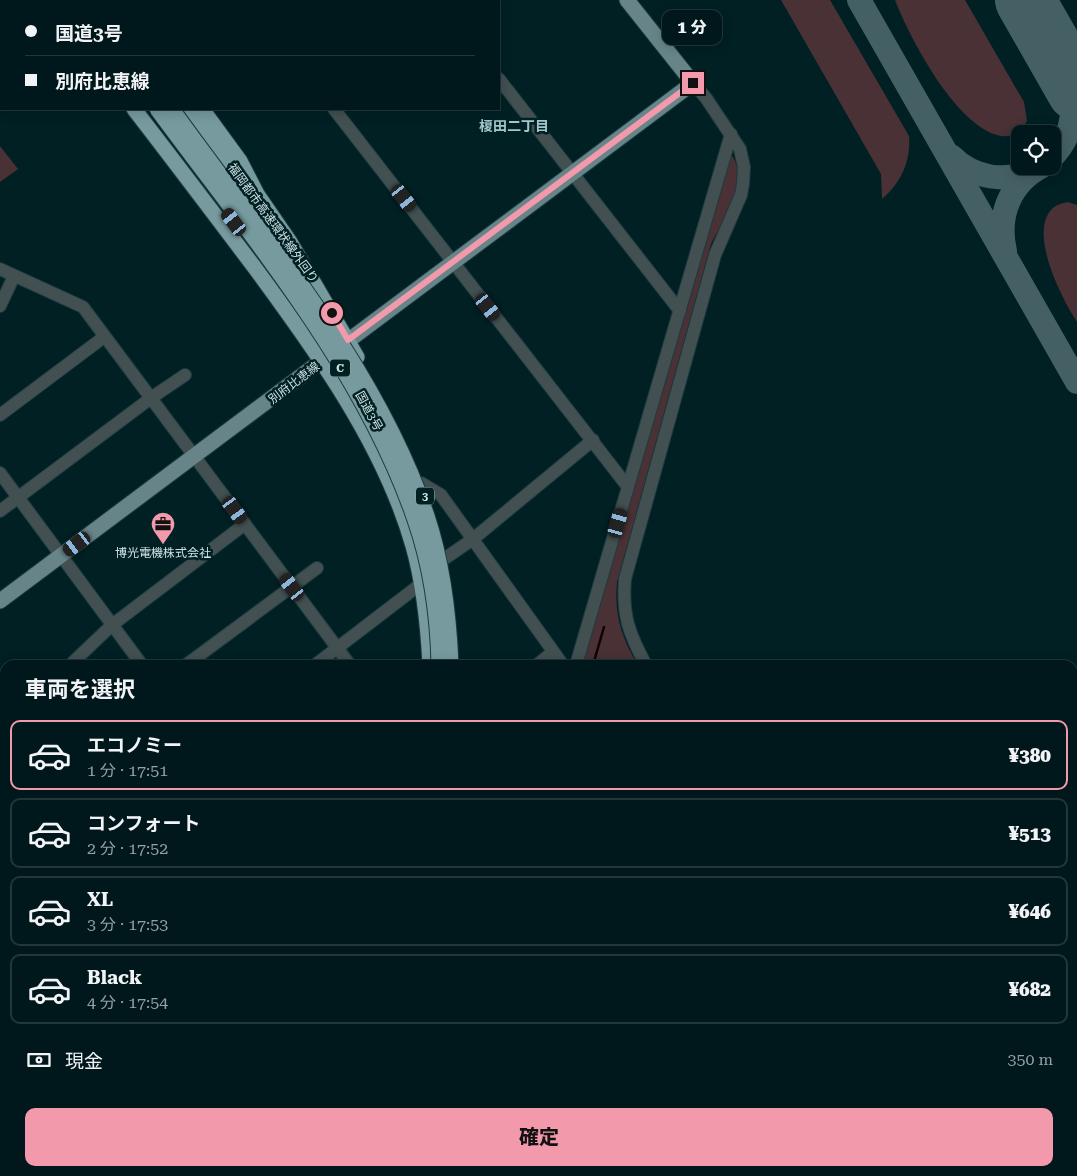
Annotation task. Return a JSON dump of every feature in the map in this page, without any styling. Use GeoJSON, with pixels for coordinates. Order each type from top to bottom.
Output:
{"type":"FeatureCollection","features":[{"type":"Feature","properties":{"kind":"highway","name":"国道3号"},"geometry":{"type":"LineString","coordinates":[[135,110],[271,290],[322,362],[362,428],[392,492],[413,546],[422,583],[430,660]]}},
{"type":"Feature","properties":{"kind":"highway"},"geometry":{"type":"LineString","coordinates":[[150,110],[247,242],[271,290]]}},
{"type":"Feature","properties":{"kind":"highway","name":"C"},"geometry":{"type":"LineString","coordinates":[[158,110],[250,234],[305,313],[355,391],[380,436],[416,522],[434,601],[439,660]]}},
{"type":"Feature","properties":{"kind":"highway","name":"福岡都市高速環状線外回り"},"geometry":{"type":"LineString","coordinates":[[173,110],[254,219],[342,346],[392,432],[414,482],[430,527],[446,599],[452,660]]}},
{"type":"Feature","properties":{"kind":"highway"},"geometry":{"type":"LineString","coordinates":[[189,110],[231,167],[257,194]]}},
{"type":"Feature","properties":{"kind":"highway","name":"国道3号"},"geometry":{"type":"LineString","coordinates":[[203,110],[240,161],[257,194],[290,242],[348,340],[402,441],[421,483],[444,558],[456,660]]}},
{"type":"Feature","properties":{"kind":"main road"},"geometry":{"type":"LineString","coordinates":[[627,0],[693,83]]}},
{"type":"Feature","properties":{"kind":"main road","name":"別府比恵線"},"geometry":{"type":"LineString","coordinates":[[0,601],[693,83]]}},
{"type":"Feature","properties":{"kind":"street"},"geometry":{"type":"LineString","coordinates":[[500,80],[680,311]]}},
{"type":"Feature","properties":{"kind":"street"},"geometry":{"type":"LineString","coordinates":[[643,660],[626,623],[624,609],[625,579],[715,255],[741,195],[744,176],[742,156],[732,135],[693,83]]}},
{"type":"Feature","properties":{"kind":"street"},"geometry":{"type":"LineString","coordinates":[[335,110],[628,487]]}},
{"type":"Feature","properties":{"kind":"street"},"geometry":{"type":"LineString","coordinates":[[577,660],[732,135]]}},
{"type":"Feature","properties":{"kind":"street"},"geometry":{"type":"LineString","coordinates":[[0,269],[83,307],[346,660]]}},
{"type":"Feature","properties":{"kind":"street"},"geometry":{"type":"LineString","coordinates":[[0,306],[14,276]]}},
{"type":"Feature","properties":{"kind":"street"},"geometry":{"type":"LineString","coordinates":[[0,415],[104,337]]}},
{"type":"Feature","properties":{"kind":"street"},"geometry":{"type":"LineString","coordinates":[[0,511],[151,398],[185,375]]}},
{"type":"Feature","properties":{"kind":"street"},"geometry":{"type":"LineString","coordinates":[[444,558],[473,539],[593,440]]}},
{"type":"Feature","properties":{"kind":"street"},"geometry":{"type":"LineString","coordinates":[[0,473],[138,660]]}},
{"type":"Feature","properties":{"kind":"street"},"geometry":{"type":"LineString","coordinates":[[421,483],[441,495],[559,660]]}},
{"type":"Feature","properties":{"kind":"street"},"geometry":{"type":"LineString","coordinates":[[75,660],[112,625],[245,524]]}},
{"type":"Feature","properties":{"kind":"street"},"geometry":{"type":"LineString","coordinates":[[193,660],[317,568]]}},
{"type":"Feature","properties":{"kind":"street"},"geometry":{"type":"LineString","coordinates":[[322,660],[422,583]]}},
{"type":"Feature","properties":{"kind":"street"},"geometry":{"type":"LineString","coordinates":[[543,660],[553,652]]}},
{"type":"Feature","properties":{"kind":"shaded area"},"geometry":{"type":"Polygon","coordinates":[[[781,0],[830,0],[909,136],[908,154],[903,171],[895,186],[882,199],[881,174],[781,0]]]}},
{"type":"Feature","properties":{"kind":"shaded area"},"geometry":{"type":"Polygon","coordinates":[[[895,0],[965,0],[1024,102],[1027,121],[1024,125],[1011,125],[1011,136],[1002,136],[985,130],[969,118],[953,101],[924,59],[895,0]]]}},
{"type":"Feature","properties":{"kind":"shaded area"},"geometry":{"type":"Polygon","coordinates":[[[0,146],[18,169],[0,182],[0,146]]]}},
{"type":"Feature","properties":{"kind":"shaded area"},"geometry":{"type":"Polygon","coordinates":[[[729,152],[736,162],[738,174],[734,199],[711,244],[617,582],[616,593],[620,625],[635,660],[579,660],[729,152]]]}},
{"type":"Feature","properties":{"kind":"shaded area"},"geometry":{"type":"Polygon","coordinates":[[[1068,202],[1077,205],[1077,322],[1056,282],[1045,247],[1044,231],[1046,218],[1054,207],[1068,202]]]}},
{"type":"Feature","properties":{"kind":"waterway"},"geometry":{"type":"LineString","coordinates":[[594,660],[604,627]]}},
{"type":"Feature","properties":{"kind":"taxiway"},"geometry":{"type":"LineString","coordinates":[[859,0],[1077,382]]}},
{"type":"Feature","properties":{"kind":"taxiway"},"geometry":{"type":"LineString","coordinates":[[1061,146],[1070,127],[1072,116],[1071,93],[1065,70]]}},
{"type":"Feature","properties":{"kind":"taxiway"},"geometry":{"type":"LineString","coordinates":[[951,156],[960,164],[980,174],[1002,177],[1020,175]]}},
{"type":"Feature","properties":{"kind":"taxiway"},"geometry":{"type":"LineString","coordinates":[[1005,251],[1003,238],[1004,214],[1014,191],[1029,175]]}},
{"type":"Feature","properties":{"kind":"runway"},"geometry":{"type":"LineString","coordinates":[[1025,0],[1077,91]]}},
{"type":"Feature","properties":{"kind":"place","name":"博光電機株式会社"},"geometry":{"type":"Point","coordinates":[163,545]}},
{"type":"Feature","properties":{"kind":"district","name":"榎田二丁目"},"geometry":{"type":"Point","coordinates":[514,126]}},
{"type":"Feature","properties":{"kind":"route"},"geometry":{"type":"LineString","coordinates":[[332,313],[348,340],[693,83]]}}]}
